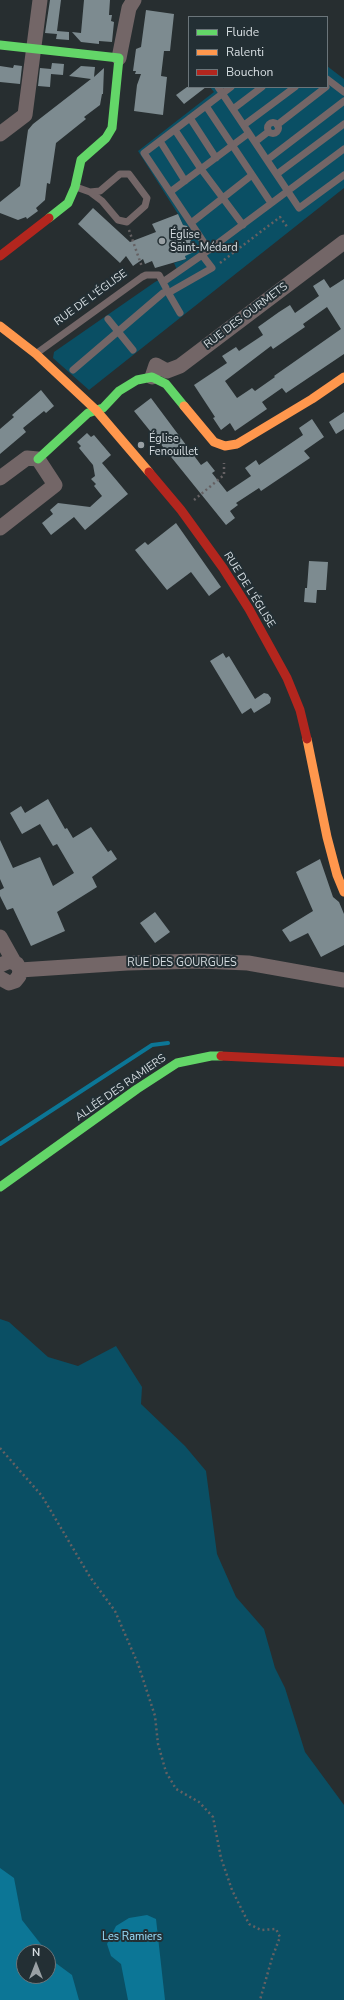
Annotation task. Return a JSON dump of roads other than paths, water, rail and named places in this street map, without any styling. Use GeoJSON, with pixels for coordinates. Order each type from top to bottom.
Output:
{"type":"FeatureCollection","features":[{"type":"Feature","properties":{"kind":"street"},"geometry":{"type":"LineString","coordinates":[[0,134],[25,115],[40,0]]}},
{"type":"Feature","properties":{"kind":"street"},"geometry":{"type":"LineString","coordinates":[[0,256],[68,203],[75,187],[82,160],[106,138],[112,128],[119,58],[129,8],[134,0]]}},
{"type":"Feature","properties":{"kind":"street"},"geometry":{"type":"LineString","coordinates":[[0,44],[119,58]]}},
{"type":"Feature","properties":{"kind":"street","name":"RUE DES OURMETS"},"geometry":{"type":"LineString","coordinates":[[38,459],[88,413],[103,408],[128,384],[137,380],[152,377],[156,365],[167,371],[180,366],[344,242]]}},
{"type":"Feature","properties":{"kind":"street","name":"RUE DE L'ÉGLISE"},"geometry":{"type":"LineString","coordinates":[[0,326],[36,354],[96,410],[181,510],[223,568],[249,609],[287,678],[300,710],[308,741],[327,837],[337,875],[344,892]]}},
{"type":"Feature","properties":{"kind":"street"},"geometry":{"type":"LineString","coordinates":[[152,377],[166,384],[214,442],[225,446],[237,444],[245,440],[312,399],[344,377]]}},
{"type":"Feature","properties":{"kind":"street"},"geometry":{"type":"LineString","coordinates":[[0,478],[27,458],[38,459],[55,485],[0,528]]}},
{"type":"Feature","properties":{"kind":"street"},"geometry":{"type":"LineString","coordinates":[[0,937],[7,963],[19,976],[15,981],[9,983],[3,982],[0,978]]}},
{"type":"Feature","properties":{"kind":"street","name":"RUE DES GOURGUES"},"geometry":{"type":"LineString","coordinates":[[7,963],[127,963],[200,961],[248,963],[344,980]]}},
{"type":"Feature","properties":{"kind":"street","name":"ALLÉE DES RAMIERS"},"geometry":{"type":"LineString","coordinates":[[0,1187],[137,1089],[177,1063],[211,1056],[344,1062]]}},
{"type":"Feature","properties":{"kind":"lane"},"geometry":{"type":"LineString","coordinates":[[328,84],[344,92]]}},
{"type":"Feature","properties":{"kind":"lane"},"geometry":{"type":"LineString","coordinates":[[233,109],[261,88]]}},
{"type":"Feature","properties":{"kind":"lane"},"geometry":{"type":"LineString","coordinates":[[244,125],[294,88]]}},
{"type":"Feature","properties":{"kind":"lane"},"geometry":{"type":"LineString","coordinates":[[255,142],[268,132],[268,125],[273,122],[277,125],[323,88]]}},
{"type":"Feature","properties":{"kind":"lane"},"geometry":{"type":"LineString","coordinates":[[209,250],[144,153],[206,106],[220,90],[299,208],[344,175]]}},
{"type":"Feature","properties":{"kind":"lane"},"geometry":{"type":"LineString","coordinates":[[267,160],[344,100]]}},
{"type":"Feature","properties":{"kind":"lane"},"geometry":{"type":"LineString","coordinates":[[206,106],[271,203]]}},
{"type":"Feature","properties":{"kind":"lane"},"geometry":{"type":"LineString","coordinates":[[190,118],[216,158]]}},
{"type":"Feature","properties":{"kind":"lane"},"geometry":{"type":"LineString","coordinates":[[277,174],[344,124]]}},
{"type":"Feature","properties":{"kind":"lane"},"geometry":{"type":"LineString","coordinates":[[175,130],[201,169],[243,225]]}},
{"type":"Feature","properties":{"kind":"lane"},"geometry":{"type":"LineString","coordinates":[[170,192],[249,133]]}},
{"type":"Feature","properties":{"kind":"lane"},"geometry":{"type":"LineString","coordinates":[[160,141],[185,181]]}},
{"type":"Feature","properties":{"kind":"lane"},"geometry":{"type":"LineString","coordinates":[[74,370],[166,290],[202,255],[344,149]]}},
{"type":"Feature","properties":{"kind":"lane"},"geometry":{"type":"LineString","coordinates":[[75,187],[90,192],[102,201],[118,220],[127,222],[145,206],[147,198],[129,174],[120,174],[100,191],[90,192]]}},
{"type":"Feature","properties":{"kind":"lane"},"geometry":{"type":"LineString","coordinates":[[191,223],[252,175]]}},
{"type":"Feature","properties":{"kind":"lane"},"geometry":{"type":"LineString","coordinates":[[166,290],[212,268],[202,255]]}},
{"type":"Feature","properties":{"kind":"lane","name":"RUE DE L'ÉGLISE"},"geometry":{"type":"LineString","coordinates":[[36,354],[146,274],[159,275],[166,290]]}},
{"type":"Feature","properties":{"kind":"lane"},"geometry":{"type":"LineString","coordinates":[[166,290],[180,312]]}},
{"type":"Feature","properties":{"kind":"lane"},"geometry":{"type":"LineString","coordinates":[[108,319],[133,350]]}},
{"type":"Feature","properties":{"kind":"waterway"},"geometry":{"type":"LineString","coordinates":[[0,1144],[152,1045],[168,1043]]}},
{"type":"Feature","properties":{"kind":"place","name":"Église Saint-Médard"},"geometry":{"type":"Point","coordinates":[162,241]}},
{"type":"Feature","properties":{"kind":"place","name":"Église Fenouillet"},"geometry":{"type":"Point","coordinates":[141,445]}},
{"type":"Feature","properties":{"kind":"park label","name":"Les Ramiers"},"geometry":{"type":"Point","coordinates":[132,1937]}}]}
